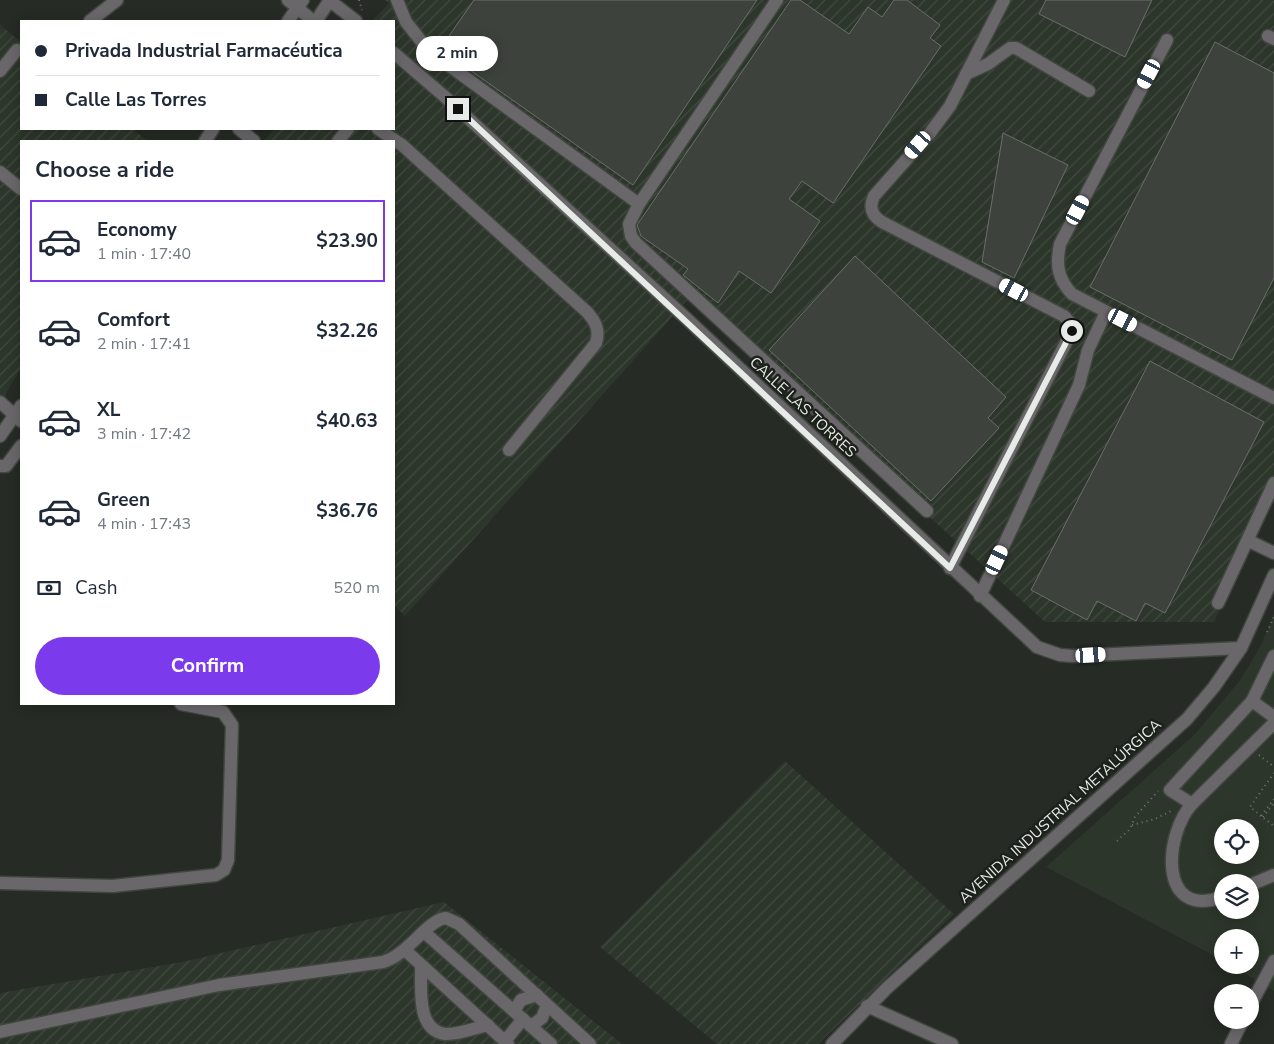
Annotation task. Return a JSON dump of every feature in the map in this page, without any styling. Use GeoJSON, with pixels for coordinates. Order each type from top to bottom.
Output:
{"type":"FeatureCollection","features":[{"type":"Feature","properties":{"kind":"street"},"geometry":{"type":"LineString","coordinates":[[91,20],[117,0]]}},
{"type":"Feature","properties":{"kind":"street"},"geometry":{"type":"LineString","coordinates":[[315,20],[330,0],[355,20]]}},
{"type":"Feature","properties":{"kind":"street"},"geometry":{"type":"LineString","coordinates":[[397,0],[406,22],[429,51],[640,204]]}},
{"type":"Feature","properties":{"kind":"street"},"geometry":{"type":"LineString","coordinates":[[777,0],[640,204],[629,224],[631,236],[636,243],[927,511]]}},
{"type":"Feature","properties":{"kind":"street"},"geometry":{"type":"LineString","coordinates":[[950,568],[1072,331],[1070,323],[1064,316],[882,222],[873,213],[872,201],[874,196],[941,119],[1004,0]]}},
{"type":"Feature","properties":{"kind":"street"},"geometry":{"type":"LineString","coordinates":[[288,20],[296,3],[313,20]]}},
{"type":"Feature","properties":{"kind":"street"},"geometry":{"type":"LineString","coordinates":[[1166,40],[1060,244],[1057,260],[1059,275],[1064,285],[1072,294],[1274,398]]}},
{"type":"Feature","properties":{"kind":"street"},"geometry":{"type":"LineString","coordinates":[[966,74],[988,64],[1005,51],[1016,48],[1089,91]]}},
{"type":"Feature","properties":{"kind":"street"},"geometry":{"type":"LineString","coordinates":[[0,71],[17,50]]}},
{"type":"Feature","properties":{"kind":"street","name":"CALLE LAS TORRES"},"geometry":{"type":"LineString","coordinates":[[395,54],[444,96],[682,315],[950,568],[1037,647],[1060,655],[1241,648]]}},
{"type":"Feature","properties":{"kind":"street"},"geometry":{"type":"LineString","coordinates":[[339,140],[347,130]]}},
{"type":"Feature","properties":{"kind":"street"},"geometry":{"type":"LineString","coordinates":[[380,130],[394,140]]}},
{"type":"Feature","properties":{"kind":"street"},"geometry":{"type":"LineString","coordinates":[[239,132],[252,140]]}},
{"type":"Feature","properties":{"kind":"street"},"geometry":{"type":"LineString","coordinates":[[395,140],[579,305],[592,317],[597,326],[596,343],[509,450]]}},
{"type":"Feature","properties":{"kind":"street"},"geometry":{"type":"LineString","coordinates":[[0,172],[20,188]]}},
{"type":"Feature","properties":{"kind":"street"},"geometry":{"type":"LineString","coordinates":[[980,596],[1079,385],[1088,350],[1106,312]]}},
{"type":"Feature","properties":{"kind":"street"},"geometry":{"type":"LineString","coordinates":[[0,402],[19,414],[0,436]]}},
{"type":"Feature","properties":{"kind":"street"},"geometry":{"type":"LineString","coordinates":[[4,465],[20,447]]}},
{"type":"Feature","properties":{"kind":"street"},"geometry":{"type":"LineString","coordinates":[[1218,603],[1249,541],[1274,483]]}},
{"type":"Feature","properties":{"kind":"street"},"geometry":{"type":"LineString","coordinates":[[1249,541],[1274,553]]}},
{"type":"Feature","properties":{"kind":"street","name":"AVENIDA INDUSTRIAL METALÚRGICA"},"geometry":{"type":"LineString","coordinates":[[832,1044],[867,1006],[1027,860],[1177,729],[1214,687],[1241,648],[1269,599],[1274,575]]}},
{"type":"Feature","properties":{"kind":"street"},"geometry":{"type":"LineString","coordinates":[[1187,801],[1170,790],[1172,785],[1252,700],[1274,656]]}},
{"type":"Feature","properties":{"kind":"street"},"geometry":{"type":"LineString","coordinates":[[1252,700],[1274,717]]}},
{"type":"Feature","properties":{"kind":"street"},"geometry":{"type":"LineString","coordinates":[[0,883],[123,886],[216,875],[224,870],[228,860],[232,725],[222,712],[186,705]]}},
{"type":"Feature","properties":{"kind":"street"},"geometry":{"type":"LineString","coordinates":[[1214,900],[1206,902],[1192,899],[1178,888],[1172,872],[1171,854],[1182,814],[1187,801],[1253,744],[1274,723]]}},
{"type":"Feature","properties":{"kind":"street"},"geometry":{"type":"LineString","coordinates":[[1259,881],[1274,875]]}},
{"type":"Feature","properties":{"kind":"street"},"geometry":{"type":"LineString","coordinates":[[0,1032],[188,991],[391,960],[406,951],[424,932],[442,918],[452,920],[590,1044]]}},
{"type":"Feature","properties":{"kind":"street"},"geometry":{"type":"LineString","coordinates":[[424,932],[551,1044]]}},
{"type":"Feature","properties":{"kind":"street"},"geometry":{"type":"LineString","coordinates":[[406,951],[506,1042],[522,1019],[521,1000],[537,995]]}},
{"type":"Feature","properties":{"kind":"street"},"geometry":{"type":"LineString","coordinates":[[1259,988],[1274,960]]}},
{"type":"Feature","properties":{"kind":"street"},"geometry":{"type":"LineString","coordinates":[[421,965],[422,1006],[424,1017],[430,1026],[445,1034],[488,1025]]}},
{"type":"Feature","properties":{"kind":"street"},"geometry":{"type":"LineString","coordinates":[[522,1019],[542,1018],[547,1005]]}},
{"type":"Feature","properties":{"kind":"street"},"geometry":{"type":"LineString","coordinates":[[867,1006],[952,1044]]}},
{"type":"Feature","properties":{"kind":"street"},"geometry":{"type":"LineString","coordinates":[[1231,1044],[1238,1029]]}},
{"type":"Feature","properties":{"kind":"path"},"geometry":{"type":"LineString","coordinates":[[1266,632],[1274,617]]}},
{"type":"Feature","properties":{"kind":"path"},"geometry":{"type":"LineString","coordinates":[[1253,744],[1259,754],[1274,766]]}},
{"type":"Feature","properties":{"kind":"path"},"geometry":{"type":"LineString","coordinates":[[1274,774],[1250,807],[1262,817],[1268,819],[1274,826]]}},
{"type":"Feature","properties":{"kind":"path"},"geometry":{"type":"LineString","coordinates":[[1117,841],[1132,825],[1159,789],[1167,783],[1172,785]]}},
{"type":"Feature","properties":{"kind":"path"},"geometry":{"type":"LineString","coordinates":[[1262,817],[1274,799]]}},
{"type":"Feature","properties":{"kind":"path"},"geometry":{"type":"LineString","coordinates":[[1132,825],[1142,824],[1170,813],[1187,801]]}},
{"type":"Feature","properties":{"kind":"path"},"geometry":{"type":"LineString","coordinates":[[1262,817],[1274,803]]}},
{"type":"Feature","properties":{"kind":"shaded area"},"geometry":{"type":"Polygon","coordinates":[[[385,0],[1274,0],[1274,501],[1214,622],[1045,622],[689,298],[405,616],[395,606],[395,140],[264,140],[274,130],[395,130],[395,20],[373,20],[389,3],[385,0]]]}},
{"type":"Feature","properties":{"kind":"shaded area"},"geometry":{"type":"Polygon","coordinates":[[[0,25],[20,41],[20,130],[133,130],[147,140],[20,140],[20,370],[0,403],[0,25]]]}},
{"type":"Feature","properties":{"kind":"shaded area"},"geometry":{"type":"Polygon","coordinates":[[[1274,614],[1274,991],[1246,974],[1259,974],[1259,929],[1214,929],[1214,956],[1046,867],[1195,734],[1241,679],[1261,645],[1274,614]]]}},
{"type":"Feature","properties":{"kind":"shaded area"},"geometry":{"type":"Polygon","coordinates":[[[785,761],[954,914],[818,1044],[717,1044],[600,947],[785,761]]]}},
{"type":"Feature","properties":{"kind":"shaded area"},"geometry":{"type":"Polygon","coordinates":[[[444,902],[622,1044],[0,1044],[0,993],[182,962],[444,902]]]}},
{"type":"Feature","properties":{"kind":"building"},"geometry":{"type":"Polygon","coordinates":[[[474,0],[757,0],[633,185],[440,49],[474,0]]]}},
{"type":"Feature","properties":{"kind":"building"},"geometry":{"type":"Polygon","coordinates":[[[791,0],[800,0],[849,34],[868,7],[882,17],[894,0],[907,0],[940,25],[930,38],[941,46],[833,203],[802,181],[789,199],[820,221],[771,293],[739,271],[718,303],[683,275],[688,269],[641,236],[637,225],[791,0]]]}},
{"type":"Feature","properties":{"kind":"building"},"geometry":{"type":"Polygon","coordinates":[[[1046,0],[1152,0],[1125,57],[1039,14],[1046,0]]]}},
{"type":"Feature","properties":{"kind":"building"},"geometry":{"type":"Polygon","coordinates":[[[1215,42],[1274,73],[1274,278],[1232,360],[1090,287],[1215,42]]]}},
{"type":"Feature","properties":{"kind":"building"},"geometry":{"type":"Polygon","coordinates":[[[1003,133],[1068,165],[1014,278],[982,262],[1003,133]]]}},
{"type":"Feature","properties":{"kind":"building"},"geometry":{"type":"Polygon","coordinates":[[[855,256],[1006,397],[988,418],[999,428],[931,501],[769,350],[855,256]]]}},
{"type":"Feature","properties":{"kind":"building"},"geometry":{"type":"Polygon","coordinates":[[[1150,361],[1264,422],[1165,613],[1145,603],[1136,621],[1097,601],[1087,620],[1031,590],[1150,361]]]}},
{"type":"Feature","properties":{"kind":"route"},"geometry":{"type":"LineString","coordinates":[[458,109],[703,335],[950,568],[1071,337],[1072,331]]}}]}
